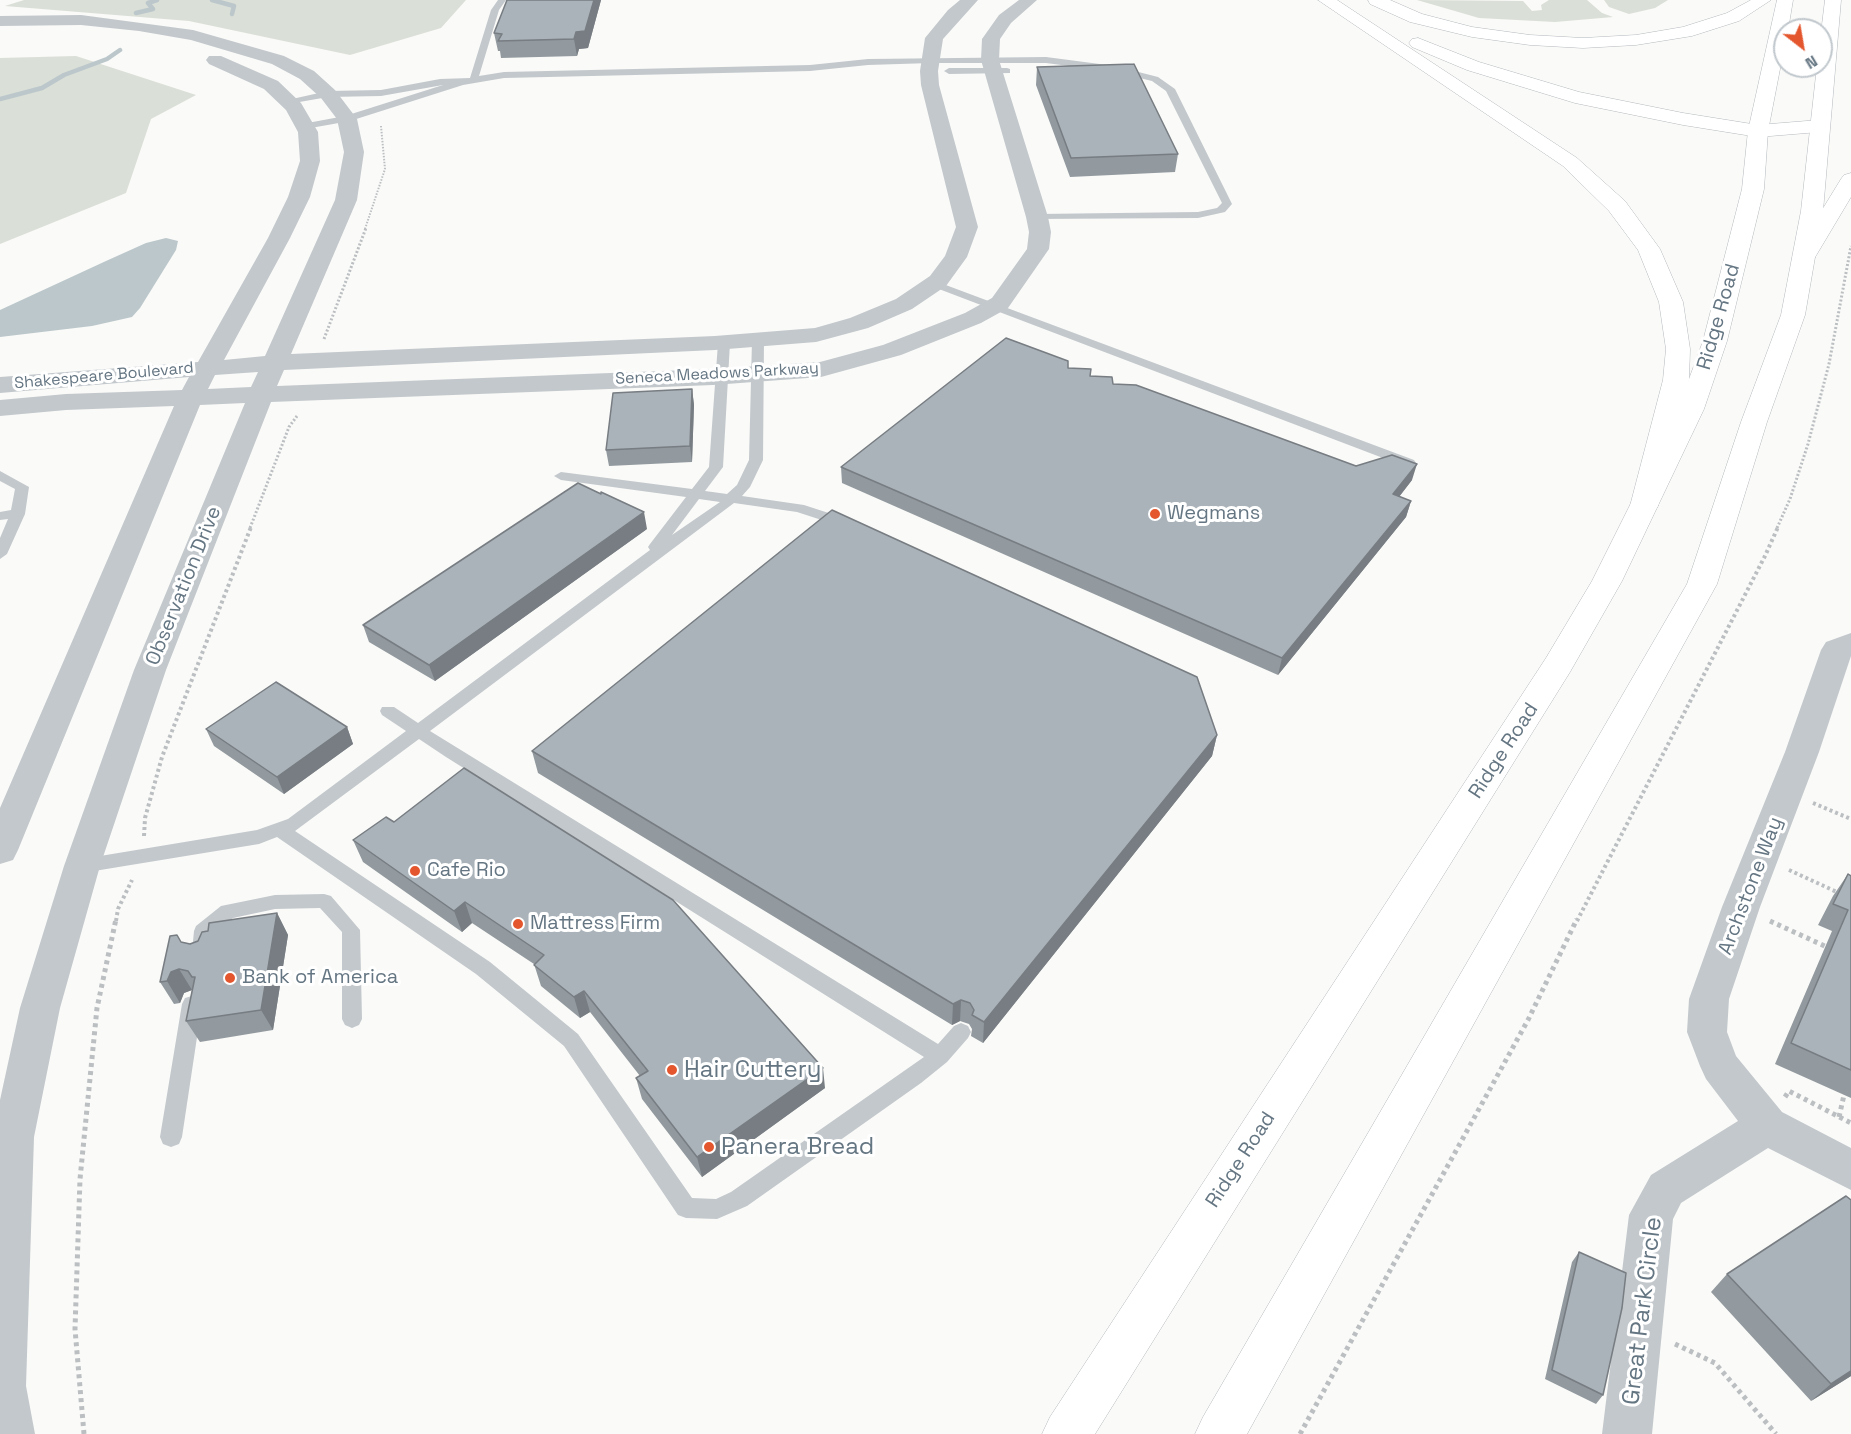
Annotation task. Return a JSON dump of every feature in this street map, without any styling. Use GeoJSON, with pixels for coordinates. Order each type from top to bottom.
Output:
{"type":"FeatureCollection","features":[{"type":"Feature","properties":{"kind":"highway"},"geometry":{"type":"LineString","coordinates":[[1376,0],[1416,18],[1472,32],[1530,40],[1583,43],[1686,32],[1733,17],[1763,0]]}},
{"type":"Feature","properties":{"kind":"highway","name":"Ridge Road"},"geometry":{"type":"LineString","coordinates":[[1067,1434],[1559,664],[1608,581],[1691,409],[1715,341],[1753,189],[1758,131],[1785,0]]}},
{"type":"Feature","properties":{"kind":"highway"},"geometry":{"type":"LineString","coordinates":[[1220,1434],[1702,584],[1754,422],[1793,315],[1812,211],[1833,0]]}},
{"type":"Feature","properties":{"kind":"highway"},"geometry":{"type":"LineString","coordinates":[[1329,2],[1388,31],[1473,66],[1548,89],[1683,119],[1758,131],[1819,126]]}},
{"type":"Feature","properties":{"kind":"highway"},"geometry":{"type":"LineString","coordinates":[[1329,2],[1570,162],[1617,206],[1649,249],[1671,302],[1678,349],[1676,380],[1644,506]]}},
{"type":"Feature","properties":{"kind":"highway"},"geometry":{"type":"LineString","coordinates":[[1803,259],[1851,179]]}},
{"type":"Feature","properties":{"kind":"street","name":"Seneca Meadows Parkway"},"geometry":{"type":"LineString","coordinates":[[191,396],[268,378],[816,335],[859,322],[904,304],[934,284],[956,257],[967,227],[930,85],[930,65],[934,38],[954,14],[970,0]]}},
{"type":"Feature","properties":{"kind":"street","name":"Seneca Meadows Parkway"},"geometry":{"type":"LineString","coordinates":[[208,367],[268,378],[315,392],[757,374],[821,369],[892,350],[974,318],[1000,303],[1038,249],[1040,232],[992,66],[991,39],[1005,19],[1029,0]]}},
{"type":"Feature","properties":{"kind":"street","name":"Observation Drive"},"geometry":{"type":"LineString","coordinates":[[0,21],[81,20],[139,26],[193,35],[278,60],[307,75],[327,94],[347,119],[354,152],[346,200],[268,378],[150,670],[82,866],[40,1008],[13,1137],[2,1386],[10,1434]]}},
{"type":"Feature","properties":{"kind":"street"},"geometry":{"type":"LineString","coordinates":[[0,33],[44,32],[101,36],[163,46],[213,59],[244,71],[271,85],[294,106],[308,132],[310,161],[299,197],[279,238],[191,396],[0,850]]}},
{"type":"Feature","properties":{"kind":"street","name":"Shakespeare Boulevard"},"geometry":{"type":"LineString","coordinates":[[0,385],[208,367]]}},
{"type":"Feature","properties":{"kind":"street","name":"Shakespeare Boulevard"},"geometry":{"type":"LineString","coordinates":[[0,408],[66,402],[191,396]]}},
{"type":"Feature","properties":{"kind":"street","name":"Archstone Way"},"geometry":{"type":"LineString","coordinates":[[1767,1126],[1720,1066],[1707,1032],[1709,999],[1834,656],[1837,650],[1851,644]]}},
{"type":"Feature","properties":{"kind":"street"},"geometry":{"type":"LineString","coordinates":[[1767,1126],[1851,1170]]}},
{"type":"Feature","properties":{"kind":"street","name":"Great Park Circle"},"geometry":{"type":"LineString","coordinates":[[1627,1434],[1641,1328],[1651,1215],[1666,1189],[1767,1126]]}},
{"type":"Feature","properties":{"kind":"lane"},"geometry":{"type":"LineString","coordinates":[[474,79],[495,10],[502,0]]}},
{"type":"Feature","properties":{"kind":"lane"},"geometry":{"type":"LineString","coordinates":[[305,126],[347,119],[461,82],[504,75],[930,65],[992,66],[1046,60],[1116,69],[1145,75],[1164,83],[1175,97],[1227,200],[1227,204],[1212,214],[1036,217]]}},
{"type":"Feature","properties":{"kind":"lane"},"geometry":{"type":"LineString","coordinates":[[1042,71],[1072,65]]}},
{"type":"Feature","properties":{"kind":"lane"},"geometry":{"type":"LineString","coordinates":[[992,66],[1022,71]]}},
{"type":"Feature","properties":{"kind":"lane"},"geometry":{"type":"LineString","coordinates":[[288,101],[327,94],[381,93],[440,82],[461,82]]}},
{"type":"Feature","properties":{"kind":"lane"},"geometry":{"type":"LineString","coordinates":[[934,284],[1409,463]]}},
{"type":"Feature","properties":{"kind":"lane"},"geometry":{"type":"LineString","coordinates":[[82,866],[259,837],[294,824],[417,730],[730,499],[742,487],[756,460],[758,340]]}},
{"type":"Feature","properties":{"kind":"lane"},"geometry":{"type":"LineString","coordinates":[[641,564],[716,467],[724,343]]}},
{"type":"Feature","properties":{"kind":"lane"},"geometry":{"type":"LineString","coordinates":[[0,475],[22,487],[18,514],[0,554]]}},
{"type":"Feature","properties":{"kind":"lane"},"geometry":{"type":"LineString","coordinates":[[561,476],[799,508],[832,517],[859,529]]}},
{"type":"Feature","properties":{"kind":"lane"},"geometry":{"type":"LineString","coordinates":[[0,516],[18,514]]}},
{"type":"Feature","properties":{"kind":"lane"},"geometry":{"type":"LineString","coordinates":[[388,711],[940,1056]]}},
{"type":"Feature","properties":{"kind":"lane"},"geometry":{"type":"LineString","coordinates":[[280,830],[483,968],[571,1040],[686,1208],[717,1209],[739,1199],[915,1077],[940,1056],[961,1032]]}},
{"type":"Feature","properties":{"kind":"lane"},"geometry":{"type":"LineString","coordinates":[[202,955],[203,931],[228,911],[275,902],[324,901],[351,930],[352,1019]]}},
{"type":"Feature","properties":{"kind":"lane"},"geometry":{"type":"LineString","coordinates":[[171,1137],[193,1000]]}},
{"type":"Feature","properties":{"kind":"path"},"geometry":{"type":"LineString","coordinates":[[326,345],[323,337],[377,198],[385,169],[381,124],[370,110]]}},
{"type":"Feature","properties":{"kind":"path"},"geometry":{"type":"LineString","coordinates":[[1300,1434],[1528,1020],[1545,981],[1765,556],[1790,499],[1808,444],[1829,364],[1851,246]]}},
{"type":"Feature","properties":{"kind":"path"},"geometry":{"type":"LineString","coordinates":[[84,1434],[76,1318],[80,1179],[96,1019],[118,909],[143,856],[145,818],[162,757],[289,427],[295,417],[315,406],[315,392]]}},
{"type":"Feature","properties":{"kind":"path"},"geometry":{"type":"LineString","coordinates":[[1786,792],[1851,819]]}},
{"type":"Feature","properties":{"kind":"path"},"geometry":{"type":"LineString","coordinates":[[1760,857],[1842,894]]}},
{"type":"Feature","properties":{"kind":"path"},"geometry":{"type":"LineString","coordinates":[[1741,908],[1831,949]]}},
{"type":"Feature","properties":{"kind":"path"},"geometry":{"type":"LineString","coordinates":[[1839,1117],[1844,1095]]}},
{"type":"Feature","properties":{"kind":"path"},"geometry":{"type":"LineString","coordinates":[[1641,1328],[1715,1363],[1776,1434]]}},
{"type":"Feature","properties":{"kind":"shaded area"},"geometry":{"type":"Polygon","coordinates":[[[24,0],[466,0],[441,28],[350,55],[189,21],[5,6],[24,0]]]}},
{"type":"Feature","properties":{"kind":"shaded area"},"geometry":{"type":"Polygon","coordinates":[[[1417,0],[1523,1],[1532,11],[1542,10],[1541,5],[1549,0],[1587,0],[1602,13],[1613,17],[1555,22],[1479,18],[1417,0]]]}},
{"type":"Feature","properties":{"kind":"shaded area"},"geometry":{"type":"Polygon","coordinates":[[[1604,0],[1668,0],[1655,8],[1629,14],[1609,7],[1604,0]]]}},
{"type":"Feature","properties":{"kind":"shaded area"},"geometry":{"type":"Polygon","coordinates":[[[76,56],[196,95],[151,119],[126,193],[0,244],[0,58],[76,56]]]}},
{"type":"Feature","properties":{"kind":"shaded area"},"geometry":{"type":"Polygon","coordinates":[[[166,238],[178,241],[176,250],[132,317],[92,326],[0,337],[0,310],[146,243],[166,238]]]}},
{"type":"Feature","properties":{"kind":"building"},"geometry":{"type":"Polygon","coordinates":[[[507,0],[594,0],[585,31],[576,32],[574,39],[498,41],[502,34],[494,33],[507,0]]]}},
{"type":"Feature","properties":{"kind":"building"},"geometry":{"type":"Polygon","coordinates":[[[1134,64],[1178,154],[1071,158],[1037,67],[1134,64]]]}},
{"type":"Feature","properties":{"kind":"building","name":"Wegmans"},"geometry":{"type":"Polygon","coordinates":[[[1006,338],[1068,361],[1068,368],[1091,369],[1090,376],[1112,377],[1113,384],[1136,385],[1356,466],[1392,455],[1417,464],[1393,494],[1411,501],[1282,658],[841,467],[1006,338]]]}},
{"type":"Feature","properties":{"kind":"building"},"geometry":{"type":"Polygon","coordinates":[[[692,389],[690,446],[606,450],[613,393],[692,389]]]}},
{"type":"Feature","properties":{"kind":"building"},"geometry":{"type":"Polygon","coordinates":[[[578,483],[644,512],[429,665],[363,625],[578,483]]]}},
{"type":"Feature","properties":{"kind":"building"},"geometry":{"type":"Polygon","coordinates":[[[832,510],[1197,677],[1217,735],[984,1022],[972,1015],[974,1010],[970,1003],[961,1000],[953,1004],[532,751],[832,510]]]}},
{"type":"Feature","properties":{"kind":"building"},"geometry":{"type":"Polygon","coordinates":[[[276,682],[347,727],[277,777],[206,729],[276,682]]]}},
{"type":"Feature","properties":{"kind":"building"},"geometry":{"type":"Polygon","coordinates":[[[464,768],[673,900],[823,1068],[697,1157],[636,1078],[648,1071],[584,991],[574,997],[534,965],[544,955],[465,902],[454,911],[353,840],[386,817],[394,822],[464,768]]]}},
{"type":"Feature","properties":{"kind":"building"},"geometry":{"type":"Polygon","coordinates":[[[1848,874],[1851,876],[1851,1070],[1791,1043],[1848,910],[1833,904],[1848,874]]]}},
{"type":"Feature","properties":{"kind":"building","name":"Bank of America"},"geometry":{"type":"Polygon","coordinates":[[[277,913],[261,1010],[186,1021],[195,977],[192,977],[188,971],[179,969],[171,972],[167,981],[160,982],[170,936],[177,935],[181,942],[190,944],[198,941],[202,932],[208,931],[209,923],[277,913]]]}},
{"type":"Feature","properties":{"kind":"building"},"geometry":{"type":"Polygon","coordinates":[[[1846,1196],[1851,1200],[1851,1371],[1831,1384],[1727,1274],[1846,1196]]]}},
{"type":"Feature","properties":{"kind":"building"},"geometry":{"type":"Polygon","coordinates":[[[1579,1252],[1626,1273],[1622,1308],[1603,1395],[1552,1370],[1579,1252]]]}},
{"type":"Feature","properties":{"kind":"waterway"},"geometry":{"type":"LineString","coordinates":[[136,13],[153,9],[148,3],[157,0]]}},
{"type":"Feature","properties":{"kind":"waterway"},"geometry":{"type":"LineString","coordinates":[[212,0],[234,6],[232,14]]}},
{"type":"Feature","properties":{"kind":"waterway"},"geometry":{"type":"LineString","coordinates":[[0,99],[42,88],[64,75],[107,59],[120,50]]}},
{"type":"Feature","properties":{"kind":"place","name":"Wegmans"},"geometry":{"type":"Point","coordinates":[1155,514]}},
{"type":"Feature","properties":{"kind":"place","name":"Cafe Rio"},"geometry":{"type":"Point","coordinates":[415,871]}},
{"type":"Feature","properties":{"kind":"place","name":"Mattress Firm"},"geometry":{"type":"Point","coordinates":[518,924]}},
{"type":"Feature","properties":{"kind":"place","name":"Bank of America"},"geometry":{"type":"Point","coordinates":[230,978]}},
{"type":"Feature","properties":{"kind":"place","name":"Hair Cuttery"},"geometry":{"type":"Point","coordinates":[672,1070]}},
{"type":"Feature","properties":{"kind":"place","name":"Panera Bread"},"geometry":{"type":"Point","coordinates":[709,1147]}}]}
